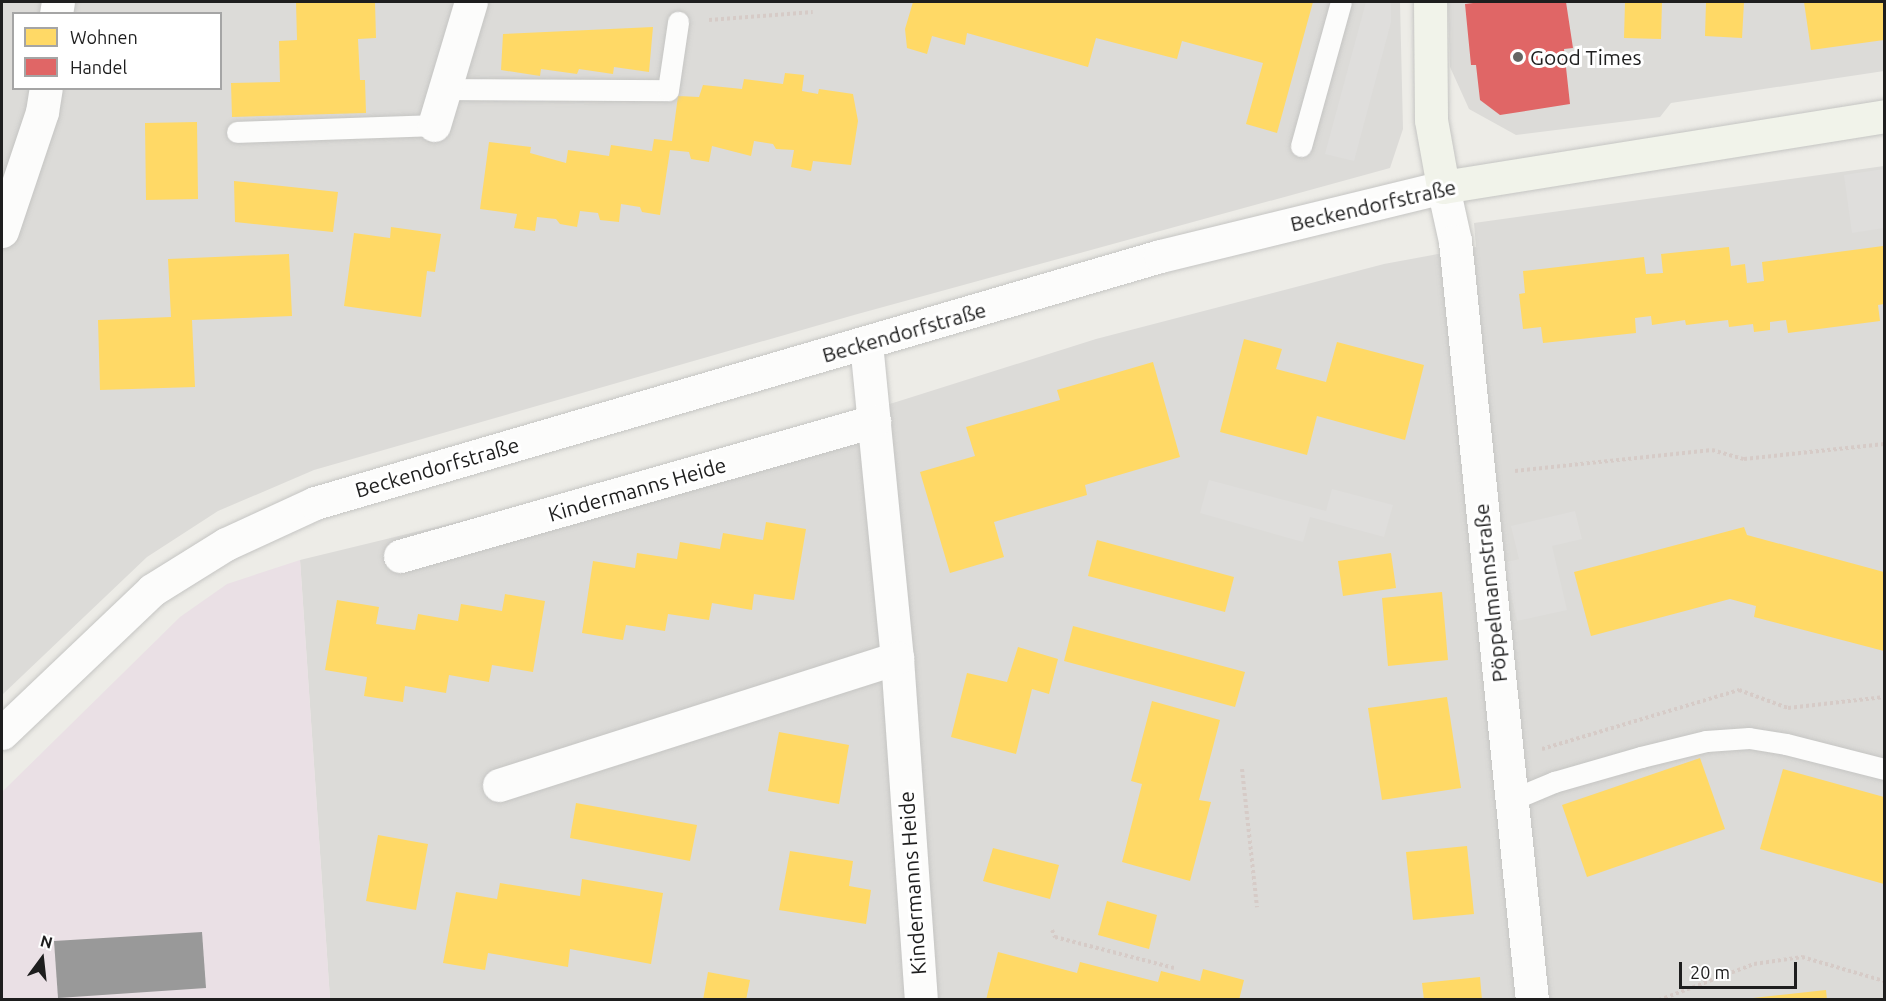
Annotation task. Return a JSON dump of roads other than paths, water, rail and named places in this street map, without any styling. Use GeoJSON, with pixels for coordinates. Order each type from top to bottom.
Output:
{"type":"FeatureCollection","features":[{"type":"Feature","properties":{"kind":"main road"},"geometry":{"type":"LineString","coordinates":[[1430,2],[1431,120],[1443,187]]}},
{"type":"Feature","properties":{"kind":"main road","name":"Beckendorfstraße"},"geometry":{"type":"LineString","coordinates":[[1443,187],[1884,116]]}},
{"type":"Feature","properties":{"kind":"street"},"geometry":{"type":"LineString","coordinates":[[434,125],[471,2]]}},
{"type":"Feature","properties":{"kind":"street"},"geometry":{"type":"LineString","coordinates":[[2,231],[42,112],[46,90]]}},
{"type":"Feature","properties":{"kind":"street","name":"Beckendorfstraße"},"geometry":{"type":"LineString","coordinates":[[2,733],[152,590],[226,544],[315,503],[1160,256],[1443,187]]}},
{"type":"Feature","properties":{"kind":"street","name":"Pöppelmannstraße"},"geometry":{"type":"LineString","coordinates":[[1443,187],[1455,241],[1532,999]]}},
{"type":"Feature","properties":{"kind":"street","name":"Kindermanns Heide"},"geometry":{"type":"LineString","coordinates":[[866,342],[897,658],[921,999]]}},
{"type":"Feature","properties":{"kind":"street","name":"Kindermanns Heide"},"geometry":{"type":"LineString","coordinates":[[400,556],[874,421]]}},
{"type":"Feature","properties":{"kind":"street"},"geometry":{"type":"LineString","coordinates":[[499,785],[897,658]]}},
{"type":"Feature","properties":{"kind":"lane"},"geometry":{"type":"LineString","coordinates":[[1301,146],[1341,2]]}},
{"type":"Feature","properties":{"kind":"lane"},"geometry":{"type":"LineString","coordinates":[[444,89],[668,90],[678,22]]}},
{"type":"Feature","properties":{"kind":"lane"},"geometry":{"type":"LineString","coordinates":[[237,132],[434,125]]}},
{"type":"Feature","properties":{"kind":"lane"},"geometry":{"type":"LineString","coordinates":[[1511,800],[1554,782],[1706,741],[1749,738],[1786,744],[1884,769]]}},
{"type":"Feature","properties":{"kind":"place","name":"Good Times"},"geometry":{"type":"Point","coordinates":[1518,57]}}]}
